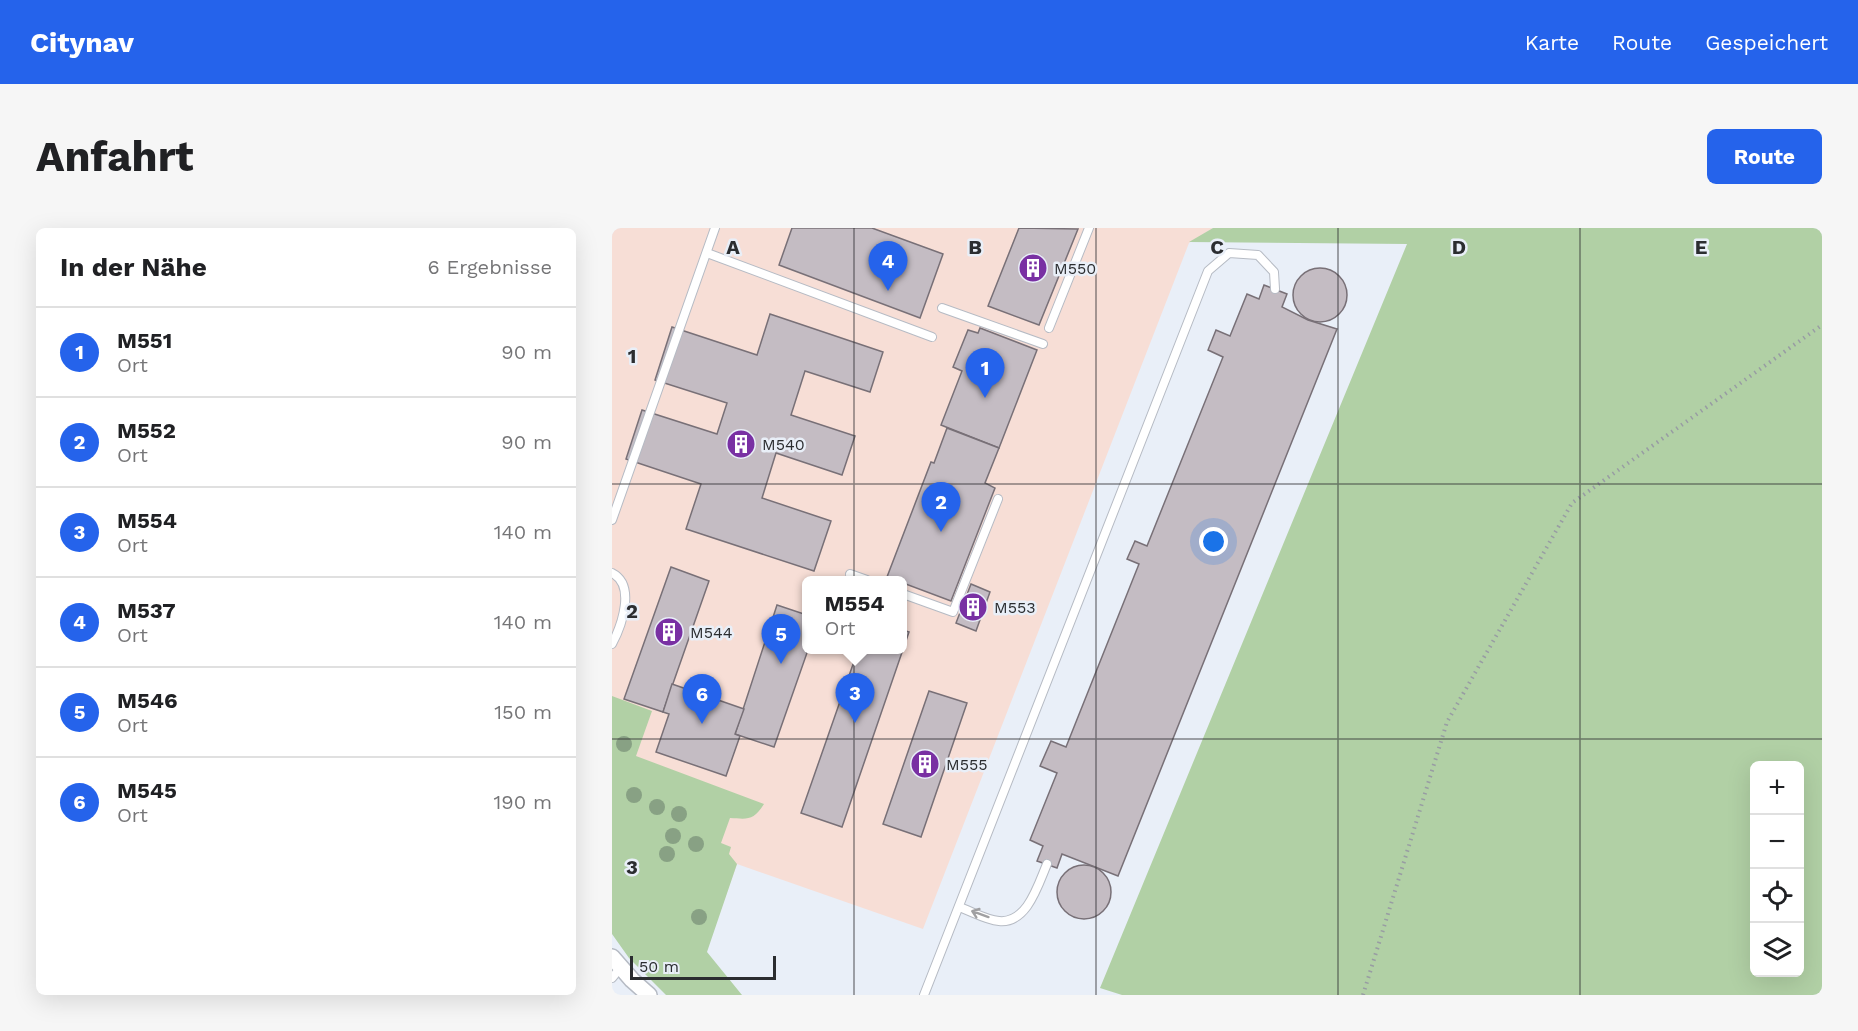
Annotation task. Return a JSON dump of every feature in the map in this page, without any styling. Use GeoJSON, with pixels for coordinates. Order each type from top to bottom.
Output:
{"type":"FeatureCollection","features":[{"type":"Feature","properties":{"kind":"street"},"geometry":{"type":"LineString","coordinates":[[615,967],[650,995]]}},
{"type":"Feature","properties":{"kind":"lane"},"geometry":{"type":"LineString","coordinates":[[612,520],[715,228]]}},
{"type":"Feature","properties":{"kind":"lane"},"geometry":{"type":"LineString","coordinates":[[1049,328],[1089,228]]}},
{"type":"Feature","properties":{"kind":"lane"},"geometry":{"type":"LineString","coordinates":[[707,253],[932,337]]}},
{"type":"Feature","properties":{"kind":"lane"},"geometry":{"type":"LineString","coordinates":[[924,995],[1208,271],[1229,254],[1258,255],[1274,272],[1275,289]]}},
{"type":"Feature","properties":{"kind":"lane"},"geometry":{"type":"LineString","coordinates":[[942,308],[1043,344]]}},
{"type":"Feature","properties":{"kind":"lane"},"geometry":{"type":"LineString","coordinates":[[907,595],[953,612],[998,499]]}},
{"type":"Feature","properties":{"kind":"lane"},"geometry":{"type":"LineString","coordinates":[[612,573],[622,581],[625,588],[624,608],[612,644]]}},
{"type":"Feature","properties":{"kind":"lane"},"geometry":{"type":"LineString","coordinates":[[850,574],[856,576]]}},
{"type":"Feature","properties":{"kind":"lane"},"geometry":{"type":"LineString","coordinates":[[959,907],[1000,922],[1019,916],[1035,893],[1047,864]]}},
{"type":"Feature","properties":{"kind":"path"},"geometry":{"type":"LineString","coordinates":[[1363,995],[1447,722],[1572,503],[1822,325]]}},
{"type":"Feature","properties":{"kind":"shaded area"},"geometry":{"type":"Polygon","coordinates":[[[612,228],[1213,228],[1189,243],[923,929],[737,864],[706,952],[612,768],[612,228]]]}},
{"type":"Feature","properties":{"kind":"green space"},"geometry":{"type":"Polygon","coordinates":[[[1213,228],[1822,228],[1822,995],[1122,995],[1100,988],[1407,244],[1189,242],[1213,228]]]}},
{"type":"Feature","properties":{"kind":"green space"},"geometry":{"type":"Polygon","coordinates":[[[612,696],[652,711],[636,756],[764,804],[757,814],[750,818],[730,818],[721,843],[731,847],[729,854],[737,864],[707,952],[742,995],[666,995],[629,958],[612,934],[612,696]]]}},
{"type":"Feature","properties":{"kind":"building"},"geometry":{"type":"Polygon","coordinates":[[[792,228],[872,228],[943,254],[920,318],[779,265],[792,228]]]}},
{"type":"Feature","properties":{"kind":"building","name":"M550"},"geometry":{"type":"Polygon","coordinates":[[[1019,228],[1078,229],[1039,325],[988,306],[1019,228]]]}},
{"type":"Feature","properties":{"kind":"building"},"geometry":{"type":"Polygon","coordinates":[[[1315,268],[1325,268],[1335,272],[1343,280],[1347,295],[1343,310],[1335,318],[1325,322],[1315,322],[1305,318],[1297,310],[1293,300],[1293,290],[1297,280],[1305,272],[1315,268]]]}},
{"type":"Feature","properties":{"kind":"building"},"geometry":{"type":"Polygon","coordinates":[[[1264,285],[1287,294],[1282,307],[1308,320],[1337,329],[1118,876],[1062,854],[1057,868],[1037,861],[1043,846],[1030,840],[1057,773],[1040,766],[1051,741],[1066,747],[1139,564],[1127,559],[1135,541],[1147,546],[1223,357],[1208,350],[1216,330],[1230,336],[1247,294],[1259,299],[1264,285]]]}},
{"type":"Feature","properties":{"kind":"building","name":"M540"},"geometry":{"type":"Polygon","coordinates":[[[770,314],[883,352],[870,392],[805,371],[791,415],[855,436],[842,475],[776,453],[762,498],[831,521],[814,571],[686,529],[701,484],[626,459],[642,410],[717,434],[727,403],[655,380],[672,327],[757,355],[770,314]]]}},
{"type":"Feature","properties":{"kind":"building"},"geometry":{"type":"Polygon","coordinates":[[[980,328],[1037,350],[999,448],[941,425],[962,371],[953,367],[968,330],[978,333],[980,328]]]}},
{"type":"Feature","properties":{"kind":"building"},"geometry":{"type":"Polygon","coordinates":[[[947,428],[999,448],[985,483],[995,488],[951,601],[907,584],[907,576],[887,576],[931,462],[934,463],[947,428]]]}},
{"type":"Feature","properties":{"kind":"building","name":"M544"},"geometry":{"type":"Polygon","coordinates":[[[671,567],[709,581],[663,712],[624,699],[671,567]]]}},
{"type":"Feature","properties":{"kind":"building","name":"M553"},"geometry":{"type":"Polygon","coordinates":[[[971,584],[990,592],[976,631],[956,623],[971,584]]]}},
{"type":"Feature","properties":{"kind":"building"},"geometry":{"type":"Polygon","coordinates":[[[777,605],[802,613],[802,654],[807,654],[774,747],[735,734],[777,605]]]}},
{"type":"Feature","properties":{"kind":"building"},"geometry":{"type":"Polygon","coordinates":[[[857,654],[902,654],[842,827],[801,813],[857,654]]]}},
{"type":"Feature","properties":{"kind":"building"},"geometry":{"type":"Polygon","coordinates":[[[672,684],[744,709],[735,734],[740,736],[726,776],[656,752],[669,714],[663,712],[672,684]]]}},
{"type":"Feature","properties":{"kind":"building","name":"M555"},"geometry":{"type":"Polygon","coordinates":[[[929,691],[967,703],[921,837],[883,824],[929,691]]]}},
{"type":"Feature","properties":{"kind":"building"},"geometry":{"type":"Polygon","coordinates":[[[1079,865],[1089,865],[1099,869],[1107,877],[1111,892],[1107,907],[1099,915],[1089,919],[1079,919],[1069,915],[1061,907],[1057,897],[1057,887],[1061,877],[1069,869],[1079,865]]]}},
{"type":"Feature","properties":{"kind":"place","name":"M550"},"geometry":{"type":"Point","coordinates":[1033,268]}},
{"type":"Feature","properties":{"kind":"place","name":"M537"},"geometry":{"type":"Point","coordinates":[888,291]}},
{"type":"Feature","properties":{"kind":"place","name":"M551"},"geometry":{"type":"Point","coordinates":[985,398]}},
{"type":"Feature","properties":{"kind":"place","name":"M540"},"geometry":{"type":"Point","coordinates":[741,444]}},
{"type":"Feature","properties":{"kind":"place","name":"M552"},"geometry":{"type":"Point","coordinates":[941,532]}},
{"type":"Feature","properties":{"kind":"place","name":"M553"},"geometry":{"type":"Point","coordinates":[973,607]}},
{"type":"Feature","properties":{"kind":"place","name":"M544"},"geometry":{"type":"Point","coordinates":[669,632]}},
{"type":"Feature","properties":{"kind":"place","name":"M546"},"geometry":{"type":"Point","coordinates":[781,664]}},
{"type":"Feature","properties":{"kind":"place","name":"M554"},"geometry":{"type":"Point","coordinates":[855,723]}},
{"type":"Feature","properties":{"kind":"place","name":"M545"},"geometry":{"type":"Point","coordinates":[702,724]}},
{"type":"Feature","properties":{"kind":"place","name":"M555"},"geometry":{"type":"Point","coordinates":[925,764]}}]}
